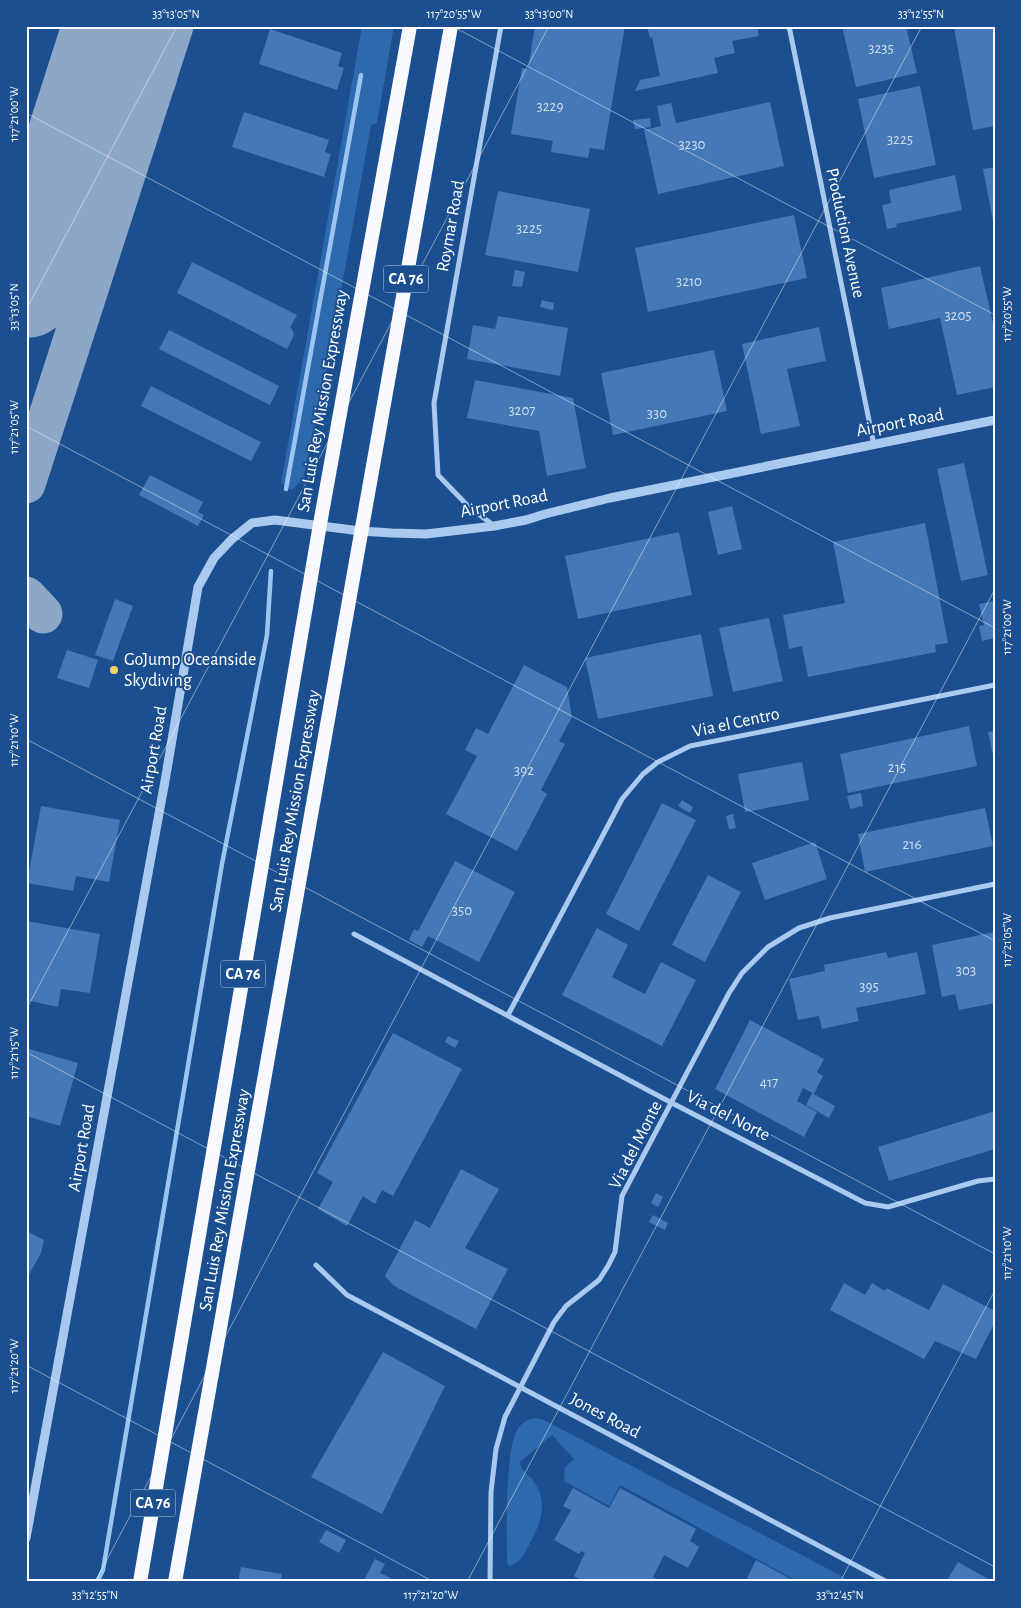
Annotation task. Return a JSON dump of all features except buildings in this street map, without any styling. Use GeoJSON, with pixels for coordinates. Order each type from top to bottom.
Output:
{"type":"FeatureCollection","features":[{"type":"Feature","properties":{"kind":"highway","name":"San Luis Rey Mission Expressway"},"geometry":{"type":"LineString","coordinates":[[140,1582],[320,524],[410,26]]}},
{"type":"Feature","properties":{"kind":"highway","name":"San Luis Rey Mission Expressway"},"geometry":{"type":"LineString","coordinates":[[176,1582],[304,860],[360,531],[451,26]]}},
{"type":"Feature","properties":{"kind":"street","name":"Roymar Road"},"geometry":{"type":"LineString","coordinates":[[494,526],[468,506],[438,475],[434,403],[501,26]]}},
{"type":"Feature","properties":{"kind":"street","name":"Production Avenue"},"geometry":{"type":"LineString","coordinates":[[788,26],[874,445]]}},
{"type":"Feature","properties":{"kind":"street","name":"Airport Road"},"geometry":{"type":"LineString","coordinates":[[26,1538],[165,781],[198,587],[214,558],[232,539],[252,524],[275,520],[320,524],[360,531],[426,534],[494,526],[526,520],[610,498],[995,420]]}},
{"type":"Feature","properties":{"kind":"street","name":"Via el Centro"},"geometry":{"type":"LineString","coordinates":[[508,1015],[622,799],[643,774],[658,762],[690,746],[995,685]]}},
{"type":"Feature","properties":{"kind":"street","name":"Via del Monte"},"geometry":{"type":"LineString","coordinates":[[490,1582],[491,1492],[496,1449],[505,1417],[554,1322],[566,1306],[599,1280],[608,1266],[614,1252],[622,1196],[742,973],[768,947],[799,928],[830,918],[995,884]]}},
{"type":"Feature","properties":{"kind":"street","name":"Via del Norte"},"geometry":{"type":"LineString","coordinates":[[354,934],[865,1203],[888,1207],[978,1181],[995,1179]]}},
{"type":"Feature","properties":{"kind":"street","name":"Jones Road"},"geometry":{"type":"LineString","coordinates":[[316,1265],[347,1295],[887,1582]]}},
{"type":"Feature","properties":{"kind":"shaded area"},"geometry":{"type":"Polygon","coordinates":[[[362,26],[394,26],[377,123],[371,125],[324,384],[303,479],[292,490],[281,483],[362,26]]]}},
{"type":"Feature","properties":{"kind":"shaded area"},"geometry":{"type":"Polygon","coordinates":[[[536,1418],[544,1420],[853,1582],[799,1582],[620,1485],[609,1506],[564,1481],[565,1467],[574,1459],[552,1435],[520,1462],[522,1469],[537,1486],[542,1502],[542,1510],[538,1527],[520,1560],[510,1566],[507,1563],[507,1513],[511,1453],[514,1437],[519,1427],[523,1423],[536,1418]]]}},
{"type":"Feature","properties":{"kind":"waterway"},"geometry":{"type":"LineString","coordinates":[[286,489],[361,75]]}},
{"type":"Feature","properties":{"kind":"waterway"},"geometry":{"type":"LineString","coordinates":[[97,1582],[103,1570],[222,864],[267,635],[271,571]]}},
{"type":"Feature","properties":{"kind":"taxiway"},"geometry":{"type":"LineString","coordinates":[[26,484],[174,26]]}},
{"type":"Feature","properties":{"kind":"taxiway"},"geometry":{"type":"LineString","coordinates":[[95,76],[111,57],[127,53],[148,61],[153,68],[157,80]]}},
{"type":"Feature","properties":{"kind":"taxiway"},"geometry":{"type":"LineString","coordinates":[[26,596],[43,614]]}},
{"type":"Feature","properties":{"kind":"runway"},"geometry":{"type":"LineString","coordinates":[[26,290],[111,26]]}},
{"type":"Feature","properties":{"kind":"place","name":"GoJump Oceanside Skydiving"},"geometry":{"type":"Point","coordinates":[114,670]}}]}
